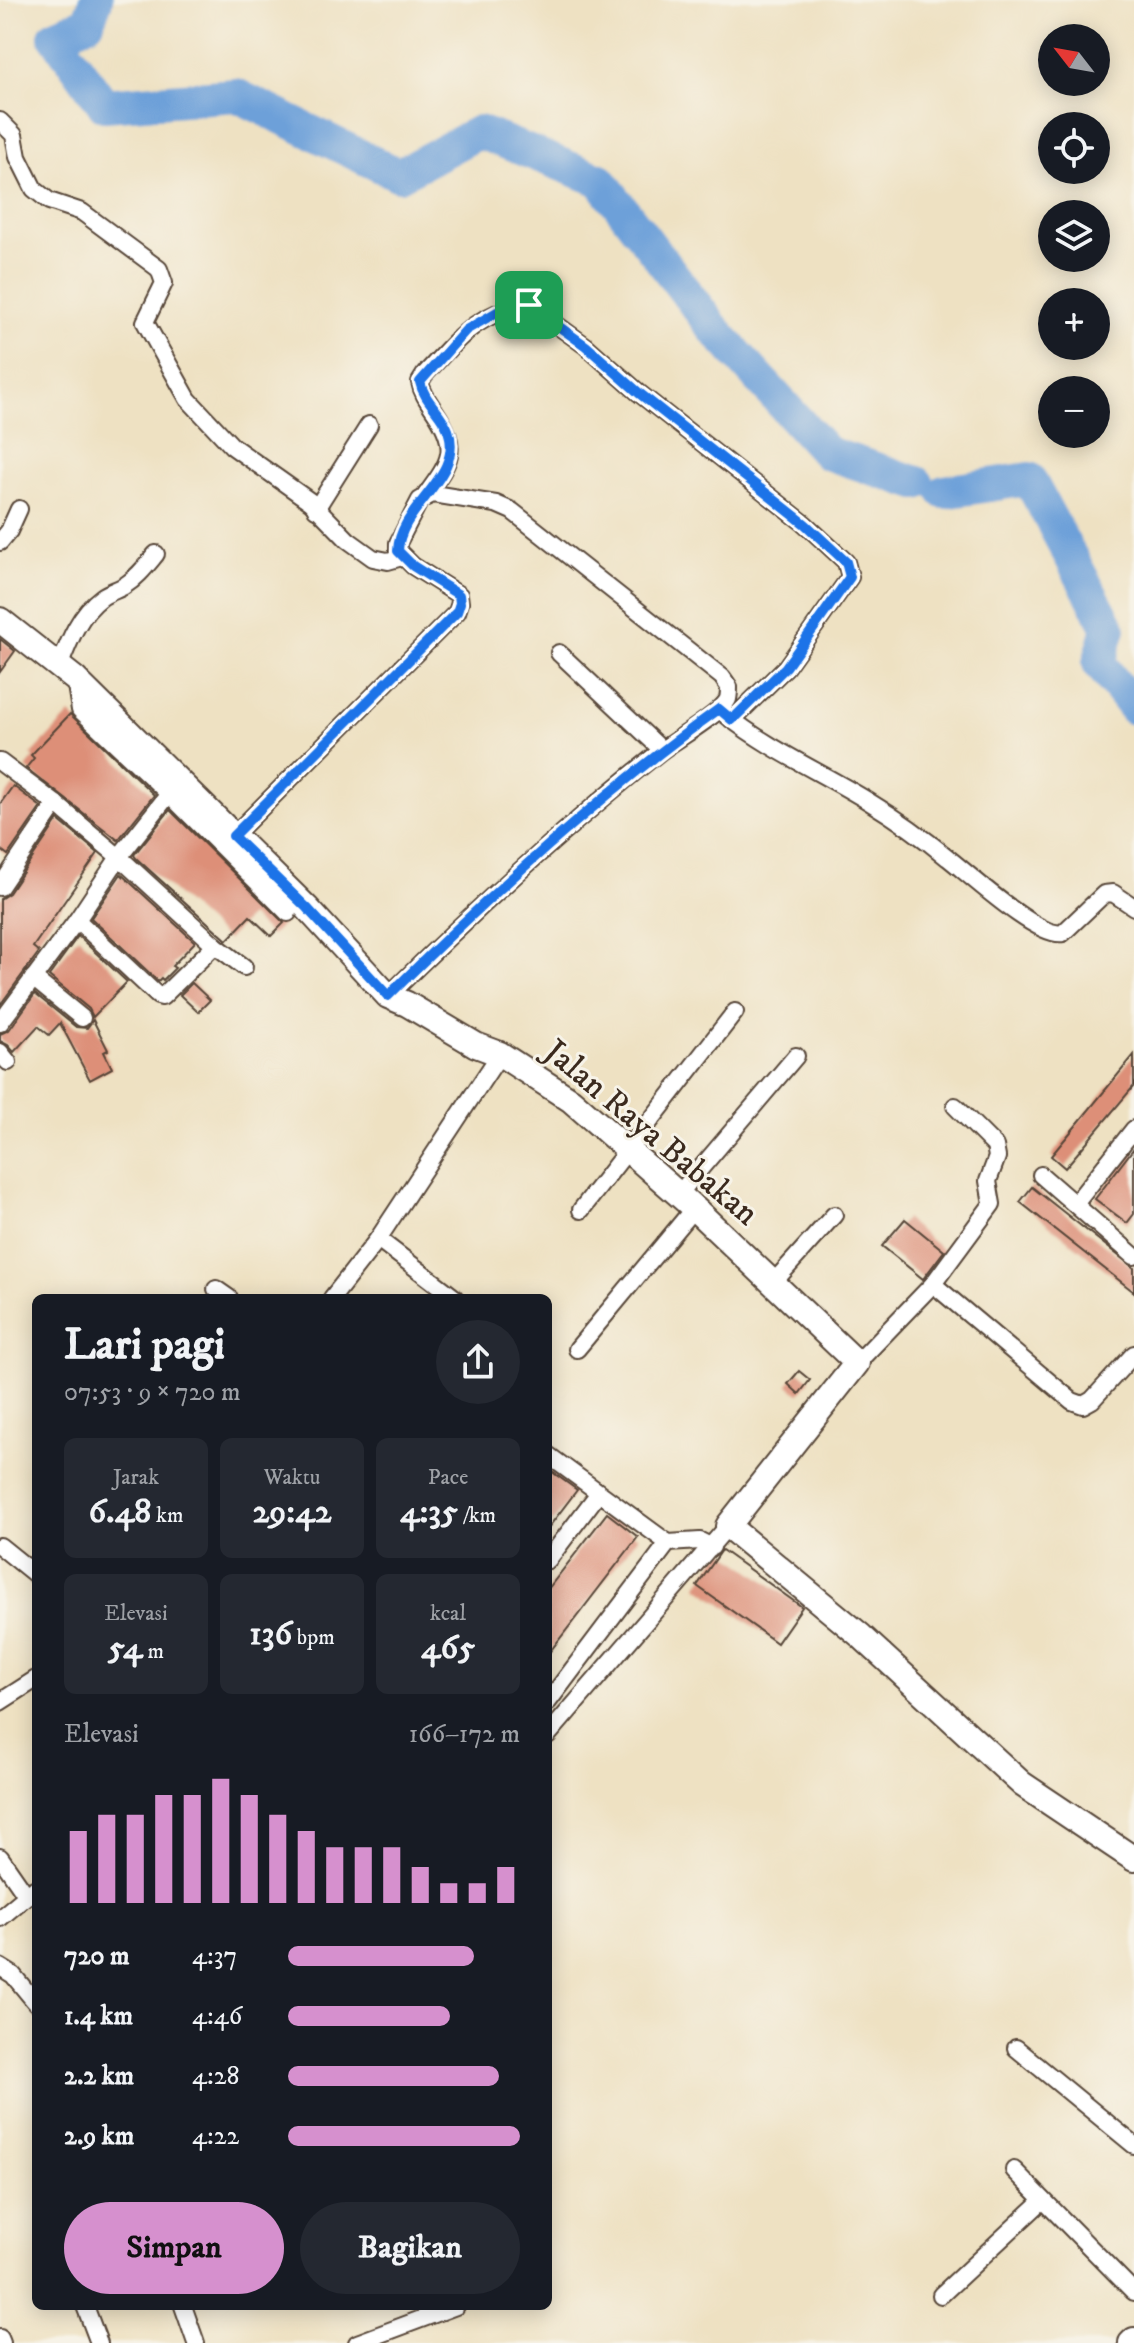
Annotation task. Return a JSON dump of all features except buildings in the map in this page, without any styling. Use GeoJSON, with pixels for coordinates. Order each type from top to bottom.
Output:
{"type":"FeatureCollection","features":[{"type":"Feature","properties":{"kind":"street"},"geometry":{"type":"LineString","coordinates":[[0,121],[14,135],[18,157],[34,189],[49,201],[82,212],[159,269],[164,283],[145,322],[188,399],[232,446],[311,502],[348,540],[373,558],[388,561],[402,557]]}},
{"type":"Feature","properties":{"kind":"street"},"geometry":{"type":"LineString","coordinates":[[233,836],[457,612],[459,595],[402,557],[398,551],[398,543],[420,500],[449,461],[448,430],[422,391],[420,382],[466,330],[504,308],[529,305],[586,346],[639,393],[805,524],[846,562],[850,577],[786,667],[726,715],[662,750],[469,916],[388,996]]}},
{"type":"Feature","properties":{"kind":"street"},"geometry":{"type":"LineString","coordinates":[[316,509],[369,425]]}},
{"type":"Feature","properties":{"kind":"street"},"geometry":{"type":"LineString","coordinates":[[426,495],[496,504],[512,511],[722,677],[729,687],[726,715]]}},
{"type":"Feature","properties":{"kind":"street"},"geometry":{"type":"LineString","coordinates":[[0,542],[19,509]]}},
{"type":"Feature","properties":{"kind":"street"},"geometry":{"type":"LineString","coordinates":[[156,554],[140,573],[124,586],[103,596],[88,610],[71,637],[67,673],[80,710],[288,913]]}},
{"type":"Feature","properties":{"kind":"street","name":"Jalan Raya Babakan"},"geometry":{"type":"LineString","coordinates":[[0,620],[67,673],[307,908],[388,996],[407,1004],[449,1032],[532,1072],[571,1100],[686,1202],[857,1363]]}},
{"type":"Feature","properties":{"kind":"street"},"geometry":{"type":"LineString","coordinates":[[559,653],[662,750]]}},
{"type":"Feature","properties":{"kind":"street"},"geometry":{"type":"LineString","coordinates":[[726,715],[787,757],[899,821],[986,889],[1050,933],[1063,933],[1104,894],[1113,893],[1134,907]]}},
{"type":"Feature","properties":{"kind":"street"},"geometry":{"type":"LineString","coordinates":[[0,762],[56,804],[244,967]]}},
{"type":"Feature","properties":{"kind":"street"},"geometry":{"type":"LineString","coordinates":[[0,1023],[77,920],[119,857],[169,794]]}},
{"type":"Feature","properties":{"kind":"street"},"geometry":{"type":"LineString","coordinates":[[0,887],[56,804]]}},
{"type":"Feature","properties":{"kind":"street"},"geometry":{"type":"LineString","coordinates":[[77,920],[162,997],[215,945]]}},
{"type":"Feature","properties":{"kind":"street"},"geometry":{"type":"LineString","coordinates":[[33,978],[82,1018]]}},
{"type":"Feature","properties":{"kind":"street"},"geometry":{"type":"LineString","coordinates":[[581,1210],[735,1012]]}},
{"type":"Feature","properties":{"kind":"street"},"geometry":{"type":"LineString","coordinates":[[335,1294],[378,1239],[500,1054]]}},
{"type":"Feature","properties":{"kind":"street"},"geometry":{"type":"LineString","coordinates":[[577,1349],[796,1056]]}},
{"type":"Feature","properties":{"kind":"street"},"geometry":{"type":"LineString","coordinates":[[552,1730],[712,1547],[857,1363],[933,1284],[992,1204],[988,1181],[997,1157],[995,1146],[955,1106]]}},
{"type":"Feature","properties":{"kind":"street"},"geometry":{"type":"LineString","coordinates":[[1075,1204],[1134,1129]]}},
{"type":"Feature","properties":{"kind":"street"},"geometry":{"type":"LineString","coordinates":[[1041,1175],[1133,1253]]}},
{"type":"Feature","properties":{"kind":"street"},"geometry":{"type":"LineString","coordinates":[[772,1284],[834,1215]]}},
{"type":"Feature","properties":{"kind":"street"},"geometry":{"type":"LineString","coordinates":[[378,1239],[450,1294]]}},
{"type":"Feature","properties":{"kind":"street"},"geometry":{"type":"LineString","coordinates":[[933,1284],[1072,1401],[1083,1405],[1092,1400],[1134,1354]]}},
{"type":"Feature","properties":{"kind":"street"},"geometry":{"type":"LineString","coordinates":[[552,1458],[668,1543],[700,1541],[712,1547]]}},
{"type":"Feature","properties":{"kind":"street"},"geometry":{"type":"LineString","coordinates":[[552,1555],[598,1494]]}},
{"type":"Feature","properties":{"kind":"street"},"geometry":{"type":"LineString","coordinates":[[728,1526],[861,1636],[1022,1784],[1134,1859]]}},
{"type":"Feature","properties":{"kind":"street"},"geometry":{"type":"LineString","coordinates":[[552,1697],[668,1543]]}},
{"type":"Feature","properties":{"kind":"street"},"geometry":{"type":"LineString","coordinates":[[0,1546],[32,1572]]}},
{"type":"Feature","properties":{"kind":"street"},"geometry":{"type":"LineString","coordinates":[[0,1702],[32,1682]]}},
{"type":"Feature","properties":{"kind":"street"},"geometry":{"type":"LineString","coordinates":[[0,1857],[32,1892],[0,1918]]}},
{"type":"Feature","properties":{"kind":"street"},"geometry":{"type":"LineString","coordinates":[[0,1967],[13,1975],[32,1998]]}},
{"type":"Feature","properties":{"kind":"street"},"geometry":{"type":"LineString","coordinates":[[1016,2048],[1134,2145]]}},
{"type":"Feature","properties":{"kind":"street"},"geometry":{"type":"LineString","coordinates":[[1014,2170],[1134,2292]]}},
{"type":"Feature","properties":{"kind":"street"},"geometry":{"type":"LineString","coordinates":[[941,2295],[1043,2200]]}},
{"type":"Feature","properties":{"kind":"street"},"geometry":{"type":"LineString","coordinates":[[87,2310],[99,2343]]}},
{"type":"Feature","properties":{"kind":"street"},"geometry":{"type":"LineString","coordinates":[[189,2310],[196,2343]]}},
{"type":"Feature","properties":{"kind":"street"},"geometry":{"type":"LineString","coordinates":[[357,2343],[445,2310]]}},
{"type":"Feature","properties":{"kind":"waterway"},"geometry":{"type":"LineString","coordinates":[[96,0],[88,22],[55,36],[104,105],[236,95],[399,175],[479,132],[600,180],[714,329],[827,453],[917,483]]}},
{"type":"Feature","properties":{"kind":"waterway"},"geometry":{"type":"LineString","coordinates":[[944,492],[1029,479],[1109,628],[1099,663],[1134,708]]}},
{"type":"Feature","properties":{"kind":"route"},"geometry":{"type":"LineString","coordinates":[[529,305],[586,346],[639,393],[805,524],[846,562],[850,577],[786,667],[732,720],[719,709],[662,750],[469,916],[388,996],[307,908],[233,836],[457,612],[459,595],[413,566],[398,551],[398,543],[420,500],[449,461],[448,430],[422,391],[420,382],[466,330],[504,308],[529,305]]}}]}
